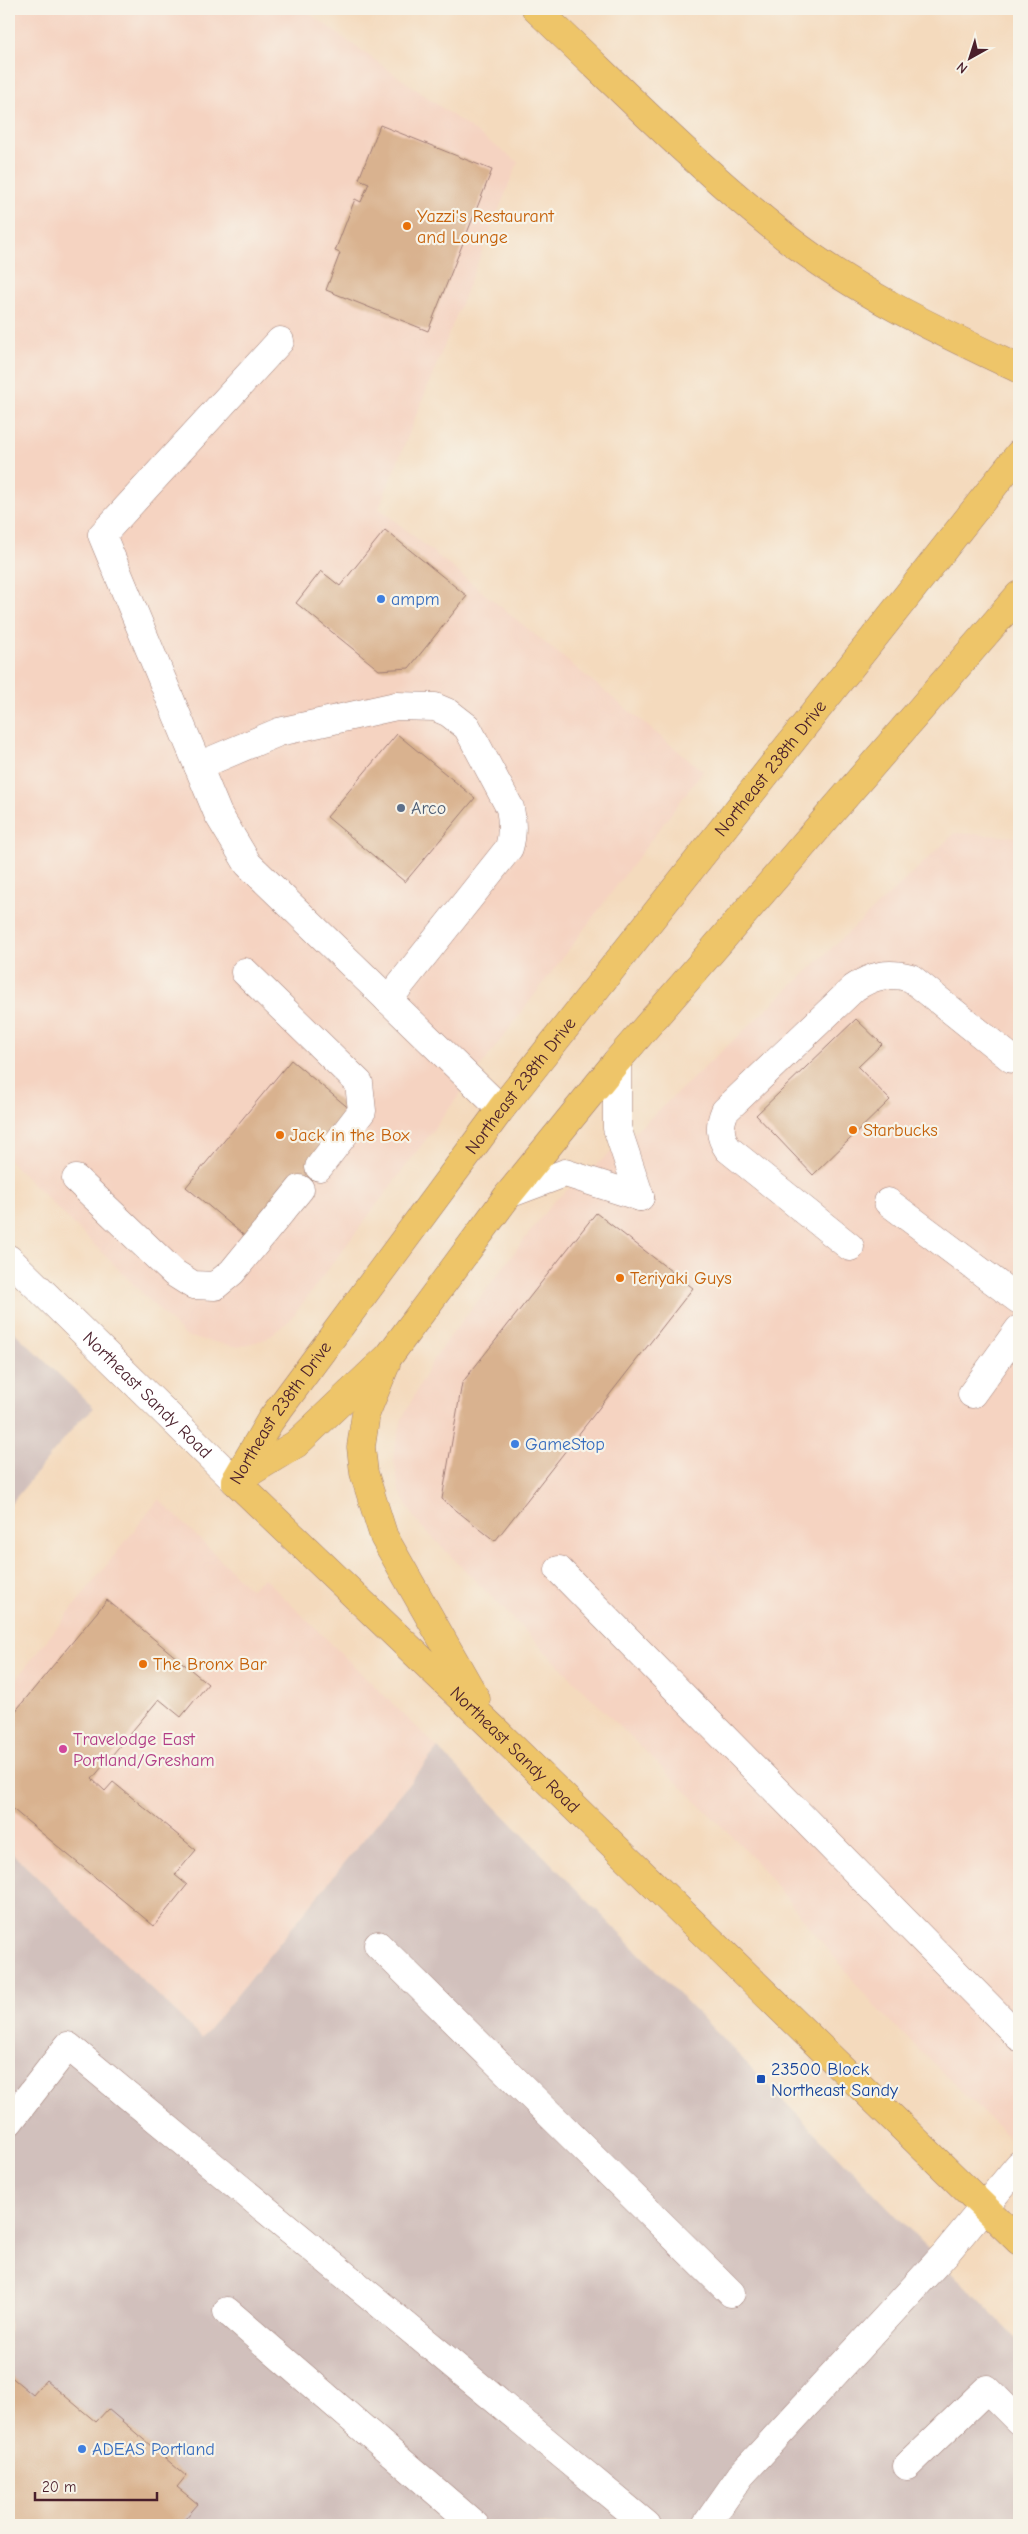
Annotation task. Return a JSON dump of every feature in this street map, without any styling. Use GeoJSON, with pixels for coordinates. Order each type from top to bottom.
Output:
{"type":"FeatureCollection","features":[{"type":"Feature","properties":{"kind":"main road"},"geometry":{"type":"LineString","coordinates":[[536,9],[710,174],[789,240],[857,286],[915,320],[1019,369]]}},
{"type":"Feature","properties":{"kind":"main road","name":"Northeast 238th Drive"},"geometry":{"type":"LineString","coordinates":[[235,1481],[270,1421],[501,1109],[1019,454]]}},
{"type":"Feature","properties":{"kind":"main road","name":"Northeast 238th Drive"},"geometry":{"type":"LineString","coordinates":[[235,1481],[296,1444],[389,1356],[509,1194],[617,1061],[1019,595]]}},
{"type":"Feature","properties":{"kind":"main road"},"geometry":{"type":"LineString","coordinates":[[389,1356],[366,1413],[361,1447],[364,1473],[384,1537],[490,1725]]}},
{"type":"Feature","properties":{"kind":"main road","name":"Northeast Sandy Road"},"geometry":{"type":"LineString","coordinates":[[235,1481],[490,1725],[1019,2241]]}},
{"type":"Feature","properties":{"kind":"street"},"geometry":{"type":"LineString","coordinates":[[280,341],[102,535],[218,814],[248,864],[501,1109]]}},
{"type":"Feature","properties":{"kind":"street"},"geometry":{"type":"LineString","coordinates":[[198,766],[279,732],[396,706],[435,708],[449,712],[467,727],[510,808],[513,823],[511,842],[509,848],[388,1000]]}},
{"type":"Feature","properties":{"kind":"street"},"geometry":{"type":"LineString","coordinates":[[245,972],[359,1083],[362,1111],[319,1167]]}},
{"type":"Feature","properties":{"kind":"street"},"geometry":{"type":"LineString","coordinates":[[850,1247],[728,1149],[722,1141],[720,1131],[725,1111],[854,988],[866,979],[881,974],[897,974],[911,978],[1012,1059]]}},
{"type":"Feature","properties":{"kind":"street"},"geometry":{"type":"LineString","coordinates":[[509,1194],[565,1173],[640,1197],[617,1128],[617,1061]]}},
{"type":"Feature","properties":{"kind":"street"},"geometry":{"type":"LineString","coordinates":[[76,1179],[174,1273],[193,1285],[208,1286],[215,1286],[232,1272],[300,1189]]}},
{"type":"Feature","properties":{"kind":"street"},"geometry":{"type":"LineString","coordinates":[[888,1202],[1019,1300]]}},
{"type":"Feature","properties":{"kind":"street","name":"Northeast Sandy Road"},"geometry":{"type":"LineString","coordinates":[[9,1259],[235,1481]]}},
{"type":"Feature","properties":{"kind":"street"},"geometry":{"type":"LineString","coordinates":[[972,1394],[1019,1329]]}},
{"type":"Feature","properties":{"kind":"street"},"geometry":{"type":"LineString","coordinates":[[559,1570],[1019,2037]]}},
{"type":"Feature","properties":{"kind":"street"},"geometry":{"type":"LineString","coordinates":[[378,1946],[731,2293]]}},
{"type":"Feature","properties":{"kind":"street"},"geometry":{"type":"LineString","coordinates":[[9,2122],[68,2046],[647,2525]]}},
{"type":"Feature","properties":{"kind":"street"},"geometry":{"type":"LineString","coordinates":[[706,2525],[741,2476],[938,2261],[1019,2165]]}},
{"type":"Feature","properties":{"kind":"street"},"geometry":{"type":"LineString","coordinates":[[226,2311],[475,2525]]}},
{"type":"Feature","properties":{"kind":"street"},"geometry":{"type":"LineString","coordinates":[[907,2466],[987,2389],[1019,2421]]}},
{"type":"Feature","properties":{"kind":"shaded area"},"geometry":{"type":"Polygon","coordinates":[[[9,9],[303,9],[518,162],[379,508],[703,771],[290,1320],[266,1339],[238,1347],[185,1336],[9,1160],[9,9]]]}},
{"type":"Feature","properties":{"kind":"shaded area"},"geometry":{"type":"Polygon","coordinates":[[[955,833],[1019,837],[1019,2147],[875,2007],[750,1854],[610,1717],[416,1521],[399,1491],[393,1455],[402,1419],[434,1358],[552,1203],[647,1121],[955,833]]]}},
{"type":"Feature","properties":{"kind":"shaded area"},"geometry":{"type":"Polygon","coordinates":[[[9,1327],[94,1408],[78,1422],[9,1506],[9,1327]]]}},
{"type":"Feature","properties":{"kind":"shaded area"},"geometry":{"type":"Polygon","coordinates":[[[159,1499],[250,1589],[264,1578],[438,1748],[202,2038],[9,1850],[9,1688],[159,1499]]]}},
{"type":"Feature","properties":{"kind":"shaded area"},"geometry":{"type":"Polygon","coordinates":[[[438,1748],[1019,2341],[1019,2525],[9,2525],[9,1850],[202,2038],[438,1748]]]}},
{"type":"Feature","properties":{"kind":"building","name":"Yazzi's Restaurant and Lounge"},"geometry":{"type":"Polygon","coordinates":[[[380,125],[492,170],[428,331],[326,290],[340,253],[335,251],[355,199],[361,202],[369,183],[359,179],[380,125]]]}},
{"type":"Feature","properties":{"kind":"building","name":"ampm"},"geometry":{"type":"Polygon","coordinates":[[[385,530],[467,596],[409,668],[379,670],[296,603],[321,571],[340,586],[385,530]]]}},
{"type":"Feature","properties":{"kind":"building","name":"Arco"},"geometry":{"type":"Polygon","coordinates":[[[397,734],[475,798],[405,882],[327,817],[397,734]]]}},
{"type":"Feature","properties":{"kind":"building"},"geometry":{"type":"Polygon","coordinates":[[[856,1019],[882,1044],[858,1067],[890,1100],[813,1175],[756,1115],[856,1019]]]}},
{"type":"Feature","properties":{"kind":"building","name":"Jack in the Box"},"geometry":{"type":"Polygon","coordinates":[[[291,1060],[351,1110],[321,1169],[253,1243],[186,1187],[291,1060]]]}},
{"type":"Feature","properties":{"kind":"building"},"geometry":{"type":"Polygon","coordinates":[[[596,1213],[693,1288],[495,1541],[442,1499],[462,1383],[596,1213]]]}},
{"type":"Feature","properties":{"kind":"building","name":"Travelodge East Portland/Gresham"},"geometry":{"type":"Polygon","coordinates":[[[107,1600],[208,1684],[181,1717],[159,1699],[92,1779],[105,1791],[113,1782],[196,1850],[175,1875],[187,1885],[154,1926],[9,1806],[9,1719],[107,1600]]]}},
{"type":"Feature","properties":{"kind":"building","name":"ADEAS Portland"},"geometry":{"type":"Polygon","coordinates":[[[9,2375],[33,2395],[46,2380],[96,2422],[108,2409],[186,2476],[177,2487],[198,2504],[185,2519],[192,2525],[9,2525],[9,2375]]]}},
{"type":"Feature","properties":{"kind":"place","name":"Yazzi's Restaurant and Lounge"},"geometry":{"type":"Point","coordinates":[407,226]}},
{"type":"Feature","properties":{"kind":"place","name":"ampm"},"geometry":{"type":"Point","coordinates":[381,599]}},
{"type":"Feature","properties":{"kind":"place","name":"Arco"},"geometry":{"type":"Point","coordinates":[401,808]}},
{"type":"Feature","properties":{"kind":"place","name":"Starbucks"},"geometry":{"type":"Point","coordinates":[853,1130]}},
{"type":"Feature","properties":{"kind":"place","name":"Jack in the Box"},"geometry":{"type":"Point","coordinates":[280,1135]}},
{"type":"Feature","properties":{"kind":"place","name":"Teriyaki Guys"},"geometry":{"type":"Point","coordinates":[620,1278]}},
{"type":"Feature","properties":{"kind":"place","name":"GameStop"},"geometry":{"type":"Point","coordinates":[515,1444]}},
{"type":"Feature","properties":{"kind":"place","name":"The Bronx Bar"},"geometry":{"type":"Point","coordinates":[143,1664]}},
{"type":"Feature","properties":{"kind":"place","name":"Travelodge East Portland/Gresham"},"geometry":{"type":"Point","coordinates":[63,1749]}},
{"type":"Feature","properties":{"kind":"place","name":"23500 Block Northeast Sandy"},"geometry":{"type":"Point","coordinates":[761,2079]}},
{"type":"Feature","properties":{"kind":"place","name":"ADEAS Portland"},"geometry":{"type":"Point","coordinates":[82,2449]}}]}
